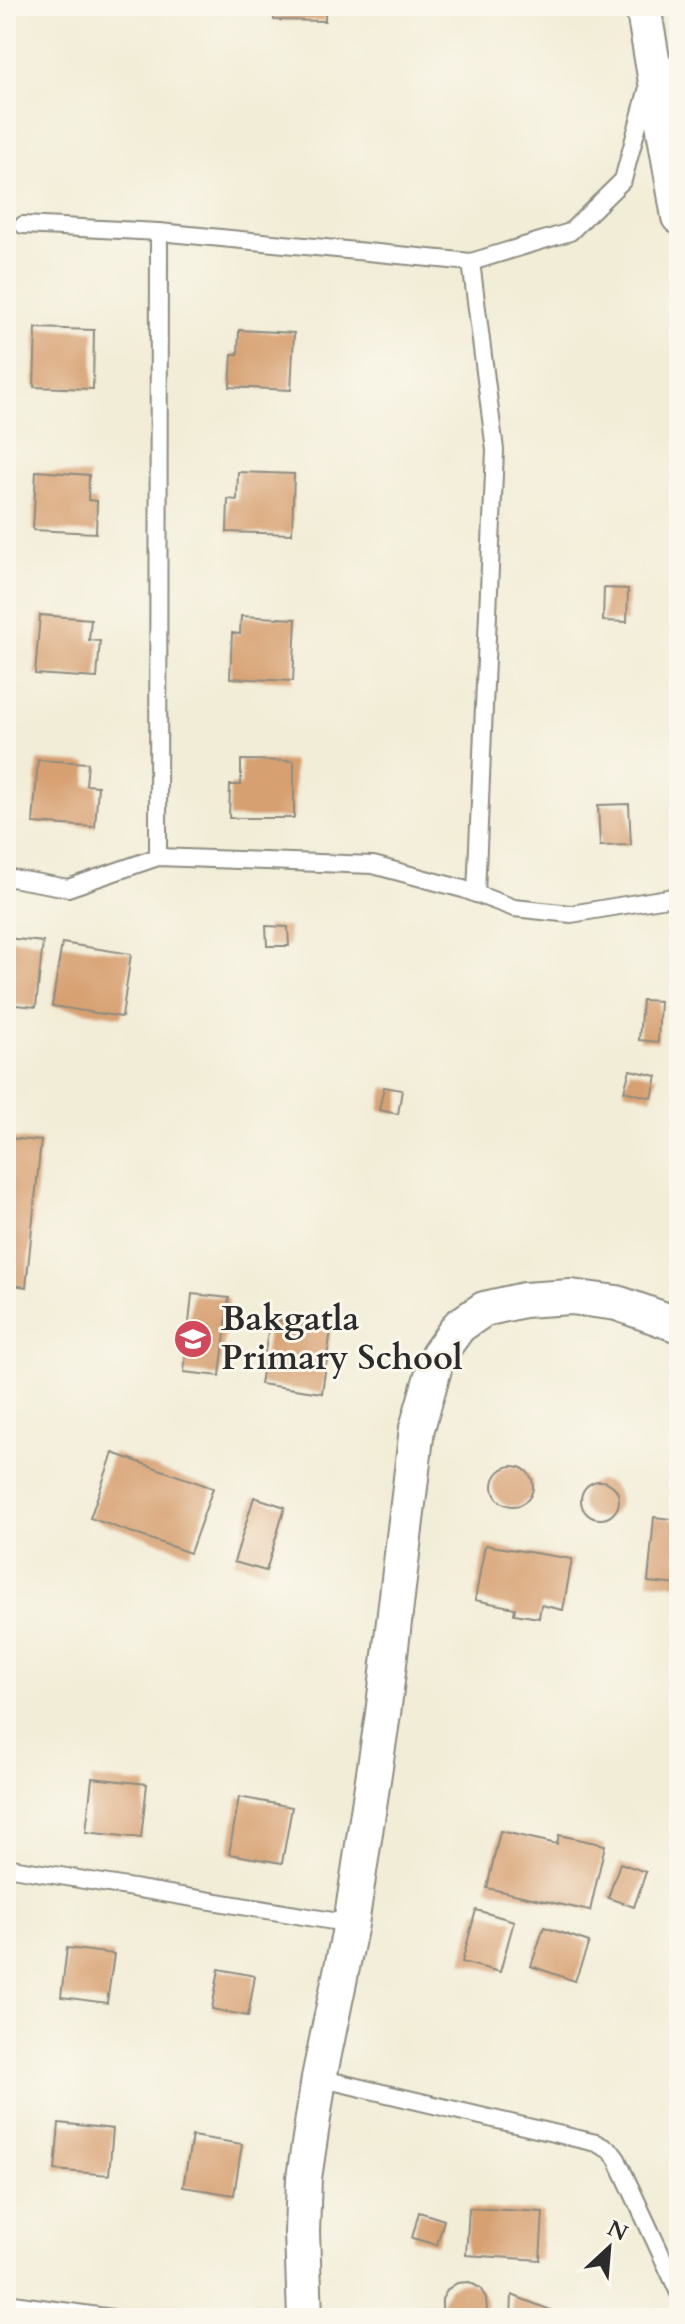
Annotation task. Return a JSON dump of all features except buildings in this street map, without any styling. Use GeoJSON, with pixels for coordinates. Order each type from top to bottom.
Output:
{"type":"FeatureCollection","features":[{"type":"Feature","properties":{"kind":"street"},"geometry":{"type":"LineString","coordinates":[[643,6],[666,65],[679,217]]}},
{"type":"Feature","properties":{"kind":"street"},"geometry":{"type":"LineString","coordinates":[[305,2318],[304,2178],[319,2078],[351,1924],[383,1714],[417,1428],[438,1355],[459,1326],[484,1309],[524,1300],[571,1297],[617,1303],[679,1325]]}},
{"type":"Feature","properties":{"kind":"lane"},"geometry":{"type":"LineString","coordinates":[[23,225],[159,232],[471,262],[570,232],[623,180],[666,65]]}},
{"type":"Feature","properties":{"kind":"lane"},"geometry":{"type":"LineString","coordinates":[[158,857],[159,232]]}},
{"type":"Feature","properties":{"kind":"lane"},"geometry":{"type":"LineString","coordinates":[[471,262],[495,450],[476,894]]}},
{"type":"Feature","properties":{"kind":"lane"},"geometry":{"type":"LineString","coordinates":[[6,877],[68,888],[158,857],[373,865],[514,908],[571,914],[679,896]]}},
{"type":"Feature","properties":{"kind":"lane"},"geometry":{"type":"LineString","coordinates":[[6,1867],[351,1924]]}},
{"type":"Feature","properties":{"kind":"lane"},"geometry":{"type":"LineString","coordinates":[[319,2078],[604,2147],[617,2159],[679,2293]]}},
{"type":"Feature","properties":{"kind":"lane"},"geometry":{"type":"LineString","coordinates":[[6,2303],[112,2318]]}},
{"type":"Feature","properties":{"kind":"place","name":"Bakgatla Primary School"},"geometry":{"type":"Point","coordinates":[193,1339]}}]}
